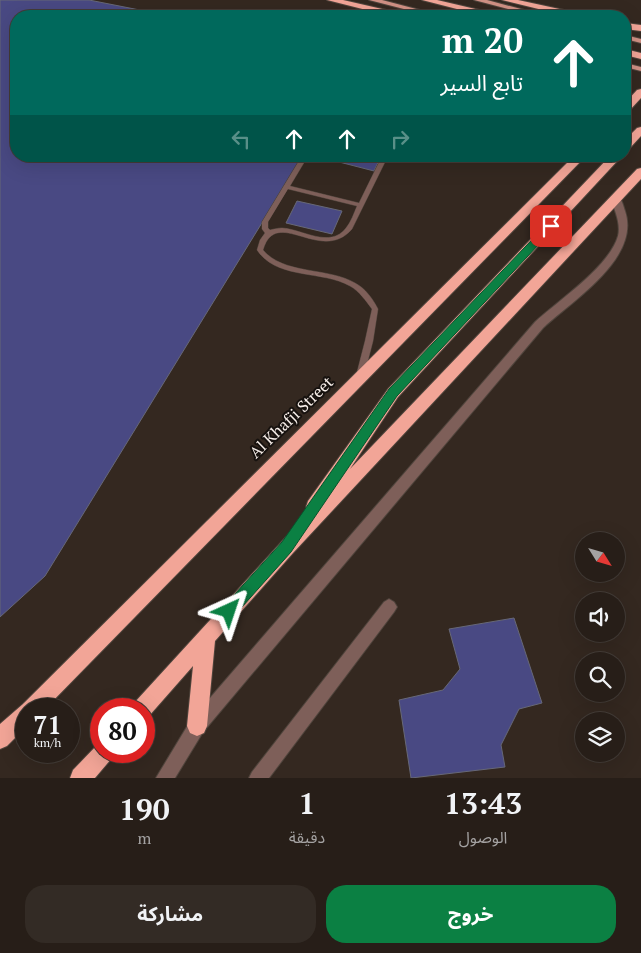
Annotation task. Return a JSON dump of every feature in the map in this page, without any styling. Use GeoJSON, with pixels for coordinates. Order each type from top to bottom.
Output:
{"type":"FeatureCollection","features":[{"type":"Feature","properties":{"kind":"highway"},"geometry":{"type":"LineString","coordinates":[[331,0],[378,10]]}},
{"type":"Feature","properties":{"kind":"highway"},"geometry":{"type":"LineString","coordinates":[[426,0],[468,10]]}},
{"type":"Feature","properties":{"kind":"highway"},"geometry":{"type":"LineString","coordinates":[[506,0],[551,10]]}},
{"type":"Feature","properties":{"kind":"highway"},"geometry":{"type":"LineString","coordinates":[[631,103],[641,92]]}},
{"type":"Feature","properties":{"kind":"highway"},"geometry":{"type":"LineString","coordinates":[[631,141],[641,130]]}},
{"type":"Feature","properties":{"kind":"highway"},"geometry":{"type":"LineString","coordinates":[[564,175],[569,162]]}},
{"type":"Feature","properties":{"kind":"highway","name":"Al Khafji Street"},"geometry":{"type":"LineString","coordinates":[[42,698],[576,162]]}},
{"type":"Feature","properties":{"kind":"highway"},"geometry":{"type":"LineString","coordinates":[[287,547],[393,392],[610,162]]}},
{"type":"Feature","properties":{"kind":"highway"},"geometry":{"type":"LineString","coordinates":[[152,698],[287,547],[641,172]]}},
{"type":"Feature","properties":{"kind":"highway"},"geometry":{"type":"LineString","coordinates":[[197,726],[206,637]]}},
{"type":"Feature","properties":{"kind":"highway"},"geometry":{"type":"LineString","coordinates":[[0,739],[15,725]]}},
{"type":"Feature","properties":{"kind":"highway"},"geometry":{"type":"LineString","coordinates":[[81,778],[94,763]]}},
{"type":"Feature","properties":{"kind":"main road"},"geometry":{"type":"LineString","coordinates":[[373,0],[414,10]]}},
{"type":"Feature","properties":{"kind":"main road"},"geometry":{"type":"LineString","coordinates":[[478,0],[519,10]]}},
{"type":"Feature","properties":{"kind":"street"},"geometry":{"type":"LineString","coordinates":[[165,778],[197,726],[539,325],[605,268],[624,237],[624,222],[616,199]]}},
{"type":"Feature","properties":{"kind":"street"},"geometry":{"type":"LineString","coordinates":[[258,778],[390,607]]}},
{"type":"Feature","properties":{"kind":"lane"},"geometry":{"type":"LineString","coordinates":[[269,233],[265,229],[265,222],[301,162]]}},
{"type":"Feature","properties":{"kind":"lane"},"geometry":{"type":"LineString","coordinates":[[358,380],[369,341],[374,309],[365,294],[351,283],[310,274],[273,262],[262,256],[260,250],[269,233],[281,230],[332,241],[343,236],[349,230],[382,162]]}},
{"type":"Feature","properties":{"kind":"lane"},"geometry":{"type":"LineString","coordinates":[[286,187],[361,205]]}},
{"type":"Feature","properties":{"kind":"building"},"geometry":{"type":"Polygon","coordinates":[[[0,0],[89,0],[140,10],[10,10],[10,162],[299,162],[45,576],[0,617],[0,0]]]}},
{"type":"Feature","properties":{"kind":"building"},"geometry":{"type":"Polygon","coordinates":[[[339,162],[378,162],[374,171],[339,162]]]}},
{"type":"Feature","properties":{"kind":"building"},"geometry":{"type":"Polygon","coordinates":[[[297,201],[342,211],[332,234],[286,223],[297,201]]]}},
{"type":"Feature","properties":{"kind":"building"},"geometry":{"type":"Polygon","coordinates":[[[514,618],[542,703],[519,709],[501,745],[505,767],[411,778],[399,700],[443,690],[460,669],[449,629],[514,618]]]}},
{"type":"Feature","properties":{"kind":"route"},"geometry":{"type":"LineString","coordinates":[[229,611],[287,547],[393,392],[551,226]]}}]}
